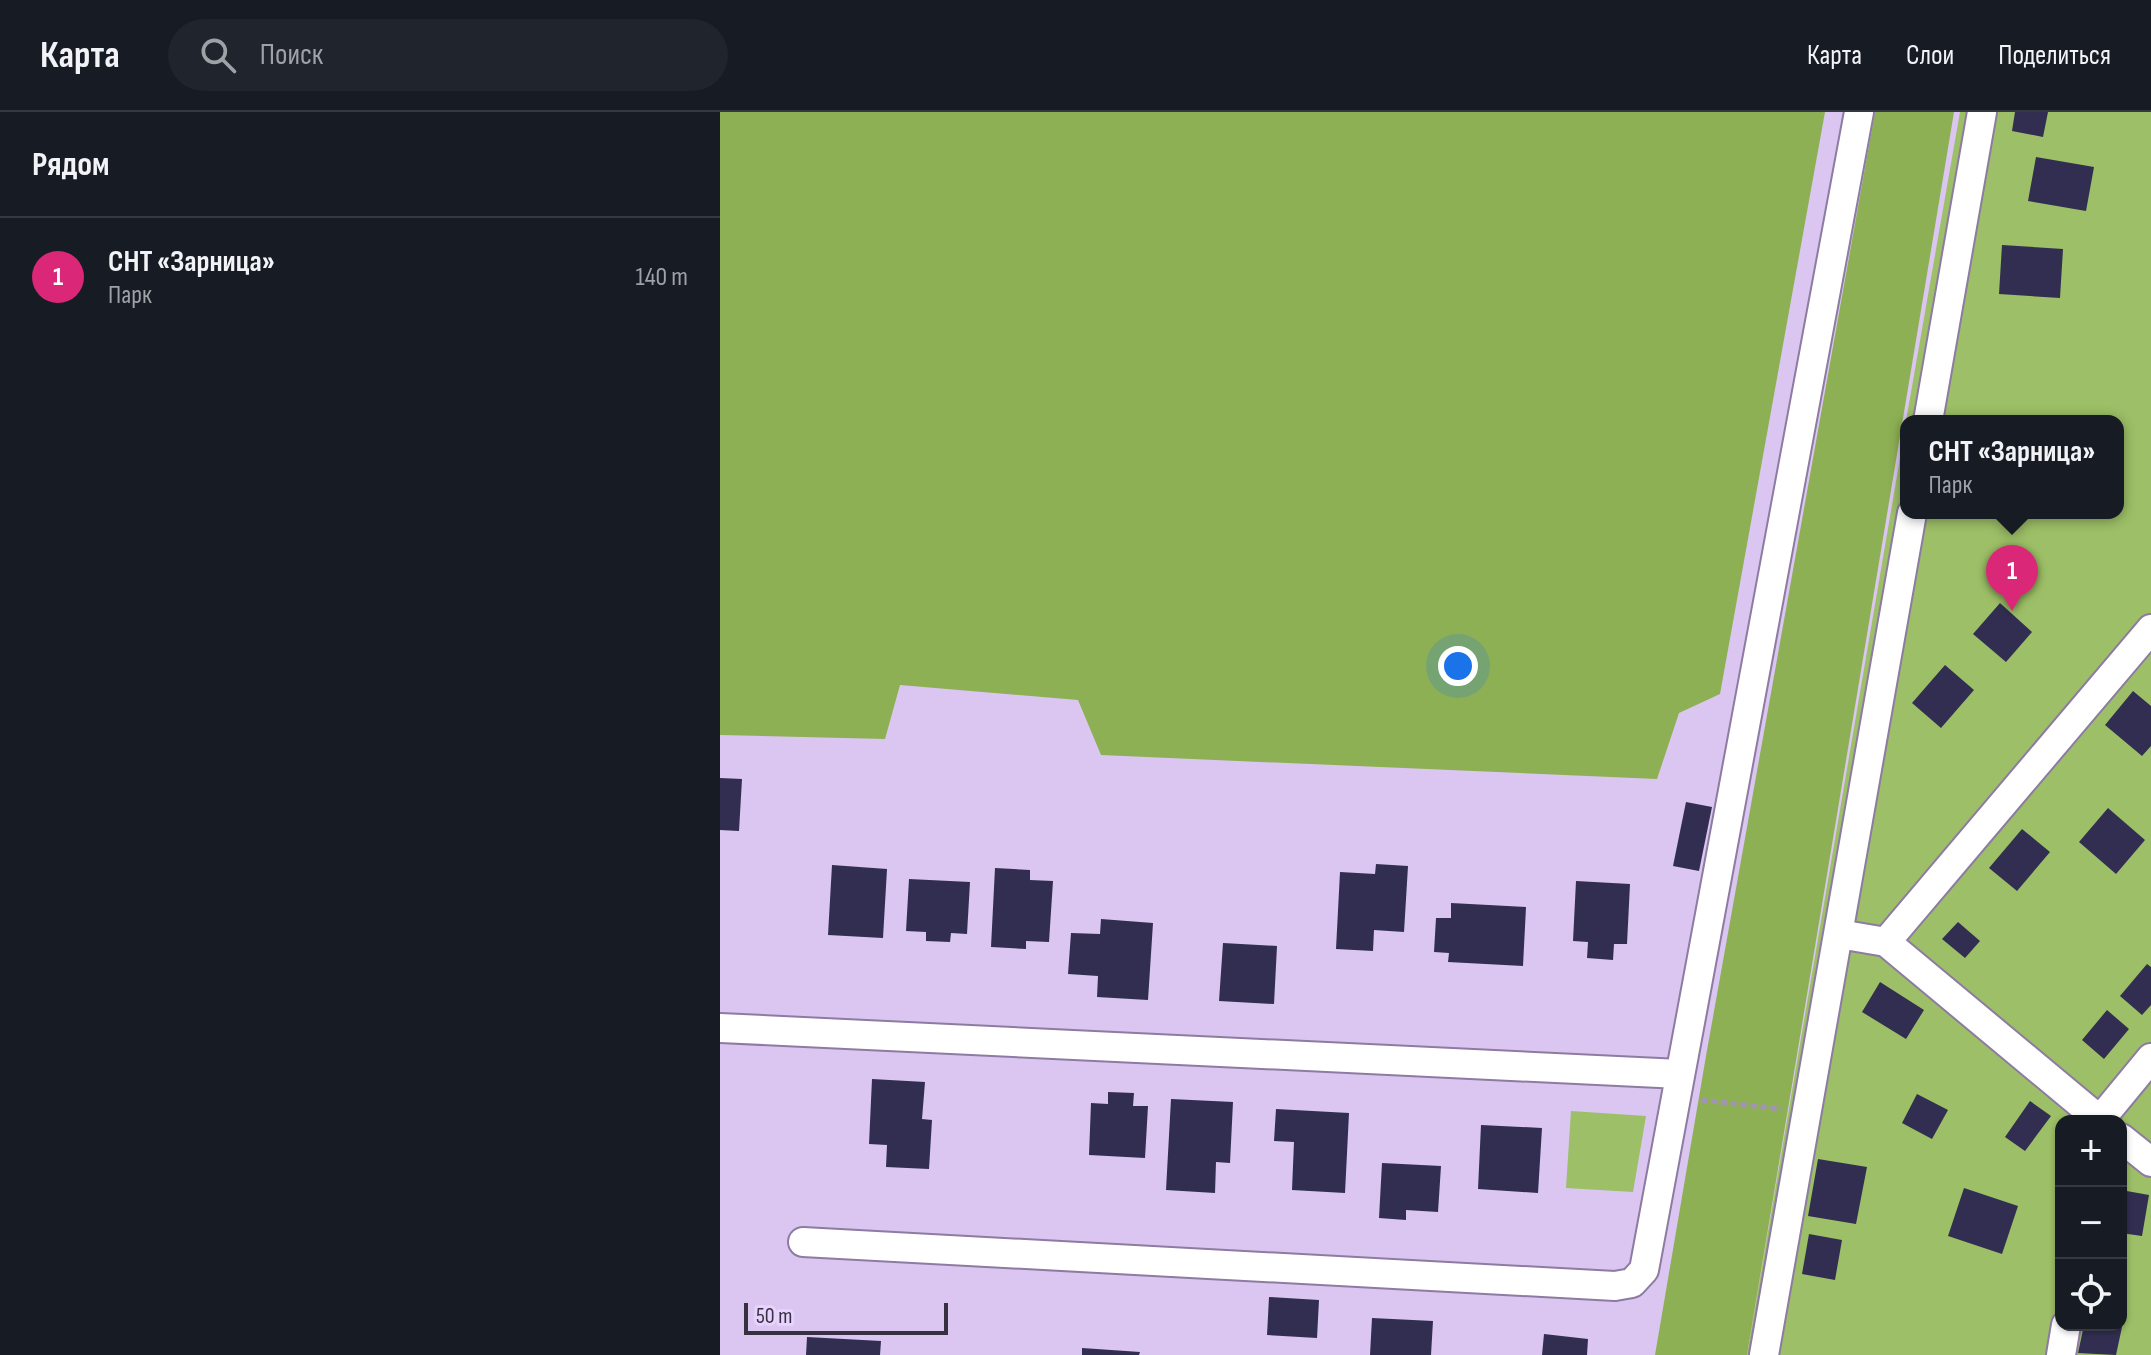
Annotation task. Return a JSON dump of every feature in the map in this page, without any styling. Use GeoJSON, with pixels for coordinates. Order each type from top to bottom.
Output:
{"type":"FeatureCollection","features":[{"type":"Feature","properties":{"kind":"street"},"geometry":{"type":"LineString","coordinates":[[803,1242],[1615,1286],[1632,1283],[1644,1270],[1859,112]]}},
{"type":"Feature","properties":{"kind":"street"},"geometry":{"type":"LineString","coordinates":[[1929,415],[1982,112]]}},
{"type":"Feature","properties":{"kind":"street"},"geometry":{"type":"LineString","coordinates":[[1764,1355],[1911,519]]}},
{"type":"Feature","properties":{"kind":"street"},"geometry":{"type":"LineString","coordinates":[[1886,942],[2151,629]]}},
{"type":"Feature","properties":{"kind":"street"},"geometry":{"type":"LineString","coordinates":[[1839,934],[1886,942],[2092,1115]]}},
{"type":"Feature","properties":{"kind":"street"},"geometry":{"type":"LineString","coordinates":[[720,1028],[1678,1086]]}},
{"type":"Feature","properties":{"kind":"street"},"geometry":{"type":"LineString","coordinates":[[2104,1115],[2151,1058]]}},
{"type":"Feature","properties":{"kind":"street"},"geometry":{"type":"LineString","coordinates":[[2127,1143],[2151,1162]]}},
{"type":"Feature","properties":{"kind":"street"},"geometry":{"type":"LineString","coordinates":[[2061,1355],[2065,1331]]}},
{"type":"Feature","properties":{"kind":"path"},"geometry":{"type":"LineString","coordinates":[[1678,1086],[1806,1112]]}},
{"type":"Feature","properties":{"kind":"green space"},"geometry":{"type":"Polygon","coordinates":[[[720,112],[1825,112],[1720,694],[1679,713],[1657,779],[1101,755],[1078,700],[900,685],[885,739],[720,735],[720,112]]]}},
{"type":"Feature","properties":{"kind":"green space"},"geometry":{"type":"Polygon","coordinates":[[[1875,112],[1954,112],[1904,415],[1900,415],[1900,436],[1747,1355],[1655,1355],[1875,112]]]}},
{"type":"Feature","properties":{"kind":"green space"},"geometry":{"type":"Polygon","coordinates":[[[1960,112],[2151,112],[2151,1355],[1747,1355],[1900,458],[1900,519],[2124,519],[2124,415],[1907,415],[1960,112]]]}},
{"type":"Feature","properties":{"kind":"green space"},"geometry":{"type":"Polygon","coordinates":[[[1571,1111],[1646,1116],[1633,1192],[1566,1188],[1571,1111]]]}},
{"type":"Feature","properties":{"kind":"building"},"geometry":{"type":"Polygon","coordinates":[[[2015,112],[2048,112],[2043,137],[2012,131],[2015,112]]]}},
{"type":"Feature","properties":{"kind":"building"},"geometry":{"type":"Polygon","coordinates":[[[2036,157],[2094,167],[2086,211],[2028,201],[2036,157]]]}},
{"type":"Feature","properties":{"kind":"building"},"geometry":{"type":"Polygon","coordinates":[[[2002,245],[2063,249],[2060,298],[1999,294],[2002,245]]]}},
{"type":"Feature","properties":{"kind":"building"},"geometry":{"type":"Polygon","coordinates":[[[2000,603],[2032,632],[2006,662],[1973,634],[2000,603]]]}},
{"type":"Feature","properties":{"kind":"building"},"geometry":{"type":"Polygon","coordinates":[[[1945,665],[1974,690],[1941,728],[1912,703],[1945,665]]]}},
{"type":"Feature","properties":{"kind":"building"},"geometry":{"type":"Polygon","coordinates":[[[2133,691],[2151,706],[2151,746],[2142,756],[2105,725],[2133,691]]]}},
{"type":"Feature","properties":{"kind":"building"},"geometry":{"type":"Polygon","coordinates":[[[720,778],[742,779],[739,831],[720,830],[720,778]]]}},
{"type":"Feature","properties":{"kind":"building"},"geometry":{"type":"Polygon","coordinates":[[[1686,802],[1712,807],[1699,871],[1673,866],[1686,802]]]}},
{"type":"Feature","properties":{"kind":"building"},"geometry":{"type":"Polygon","coordinates":[[[2108,808],[2145,840],[2116,874],[2079,842],[2108,808]]]}},
{"type":"Feature","properties":{"kind":"building"},"geometry":{"type":"Polygon","coordinates":[[[2022,829],[2050,852],[2017,891],[1989,868],[2022,829]]]}},
{"type":"Feature","properties":{"kind":"building"},"geometry":{"type":"Polygon","coordinates":[[[1376,864],[1408,866],[1404,932],[1374,930],[1373,951],[1336,949],[1340,872],[1375,874],[1376,864]]]}},
{"type":"Feature","properties":{"kind":"building"},"geometry":{"type":"Polygon","coordinates":[[[832,865],[887,869],[883,938],[828,935],[832,865]]]}},
{"type":"Feature","properties":{"kind":"building"},"geometry":{"type":"Polygon","coordinates":[[[995,868],[1030,870],[1030,880],[1053,881],[1049,942],[1026,941],[1026,949],[991,947],[995,868]]]}},
{"type":"Feature","properties":{"kind":"building"},"geometry":{"type":"Polygon","coordinates":[[[909,879],[970,882],[967,934],[951,933],[950,942],[926,941],[926,932],[906,931],[909,879]]]}},
{"type":"Feature","properties":{"kind":"building"},"geometry":{"type":"Polygon","coordinates":[[[1576,881],[1630,884],[1627,944],[1614,944],[1613,960],[1587,958],[1588,942],[1573,941],[1576,881]]]}},
{"type":"Feature","properties":{"kind":"building"},"geometry":{"type":"Polygon","coordinates":[[[1451,903],[1526,907],[1523,966],[1448,962],[1449,953],[1434,952],[1436,918],[1451,918],[1451,903]]]}},
{"type":"Feature","properties":{"kind":"building"},"geometry":{"type":"Polygon","coordinates":[[[1101,919],[1153,923],[1148,1000],[1097,997],[1098,976],[1068,974],[1071,933],[1100,934],[1101,919]]]}},
{"type":"Feature","properties":{"kind":"building"},"geometry":{"type":"Polygon","coordinates":[[[1958,922],[1980,941],[1965,958],[1942,939],[1958,922]]]}},
{"type":"Feature","properties":{"kind":"building"},"geometry":{"type":"Polygon","coordinates":[[[1223,943],[1277,946],[1274,1004],[1219,1001],[1223,943]]]}},
{"type":"Feature","properties":{"kind":"building"},"geometry":{"type":"Polygon","coordinates":[[[2147,964],[2151,967],[2151,1005],[2142,1015],[2120,996],[2147,964]]]}},
{"type":"Feature","properties":{"kind":"building"},"geometry":{"type":"Polygon","coordinates":[[[1880,982],[1924,1010],[1906,1039],[1862,1012],[1880,982]]]}},
{"type":"Feature","properties":{"kind":"building"},"geometry":{"type":"Polygon","coordinates":[[[2107,1010],[2129,1029],[2104,1059],[2082,1040],[2107,1010]]]}},
{"type":"Feature","properties":{"kind":"building"},"geometry":{"type":"Polygon","coordinates":[[[872,1079],[925,1082],[922,1119],[932,1120],[929,1169],[886,1167],[887,1145],[869,1144],[872,1079]]]}},
{"type":"Feature","properties":{"kind":"building"},"geometry":{"type":"Polygon","coordinates":[[[1108,1092],[1134,1093],[1133,1106],[1148,1106],[1145,1158],[1089,1155],[1091,1103],[1108,1104],[1108,1092]]]}},
{"type":"Feature","properties":{"kind":"building"},"geometry":{"type":"Polygon","coordinates":[[[1917,1094],[1948,1110],[1932,1139],[1902,1123],[1917,1094]]]}},
{"type":"Feature","properties":{"kind":"building"},"geometry":{"type":"Polygon","coordinates":[[[1171,1099],[1233,1102],[1230,1163],[1216,1162],[1215,1193],[1166,1190],[1171,1099]]]}},
{"type":"Feature","properties":{"kind":"building"},"geometry":{"type":"Polygon","coordinates":[[[2030,1101],[2051,1116],[2025,1151],[2005,1137],[2030,1101]]]}},
{"type":"Feature","properties":{"kind":"building"},"geometry":{"type":"Polygon","coordinates":[[[1276,1109],[1349,1113],[1345,1193],[1292,1190],[1294,1142],[1274,1141],[1276,1109]]]}},
{"type":"Feature","properties":{"kind":"building"},"geometry":{"type":"Polygon","coordinates":[[[1481,1125],[1542,1128],[1538,1193],[1478,1189],[1481,1125]]]}},
{"type":"Feature","properties":{"kind":"building"},"geometry":{"type":"Polygon","coordinates":[[[1818,1159],[1867,1167],[1856,1224],[1808,1216],[1818,1159]]]}},
{"type":"Feature","properties":{"kind":"building"},"geometry":{"type":"Polygon","coordinates":[[[1382,1163],[1441,1166],[1438,1212],[1406,1210],[1406,1220],[1379,1218],[1382,1163]]]}},
{"type":"Feature","properties":{"kind":"building"},"geometry":{"type":"Polygon","coordinates":[[[1964,1188],[2018,1206],[2002,1254],[1948,1236],[1964,1188]]]}},
{"type":"Feature","properties":{"kind":"building"},"geometry":{"type":"Polygon","coordinates":[[[2127,1191],[2149,1195],[2142,1236],[2127,1234],[2127,1191]]]}},
{"type":"Feature","properties":{"kind":"building"},"geometry":{"type":"Polygon","coordinates":[[[1809,1234],[1842,1240],[1835,1280],[1802,1274],[1809,1234]]]}},
{"type":"Feature","properties":{"kind":"building"},"geometry":{"type":"Polygon","coordinates":[[[1269,1297],[1319,1300],[1317,1338],[1267,1335],[1269,1297]]]}},
{"type":"Feature","properties":{"kind":"building"},"geometry":{"type":"Polygon","coordinates":[[[1372,1318],[1433,1321],[1431,1355],[1370,1355],[1372,1318]]]}},
{"type":"Feature","properties":{"kind":"building"},"geometry":{"type":"Polygon","coordinates":[[[2083,1331],[2121,1331],[2116,1355],[2078,1353],[2083,1331]]]}},
{"type":"Feature","properties":{"kind":"building"},"geometry":{"type":"Polygon","coordinates":[[[1544,1334],[1588,1339],[1587,1355],[1542,1355],[1544,1334]]]}},
{"type":"Feature","properties":{"kind":"building"},"geometry":{"type":"Polygon","coordinates":[[[807,1337],[881,1341],[880,1355],[806,1355],[807,1337]]]}},
{"type":"Feature","properties":{"kind":"building"},"geometry":{"type":"Polygon","coordinates":[[[1082,1348],[1140,1352],[1139,1355],[1082,1355],[1082,1348]]]}},
{"type":"Feature","properties":{"kind":"place","name":"СНТ «Зарница»"},"geometry":{"type":"Point","coordinates":[2012,611]}}]}
